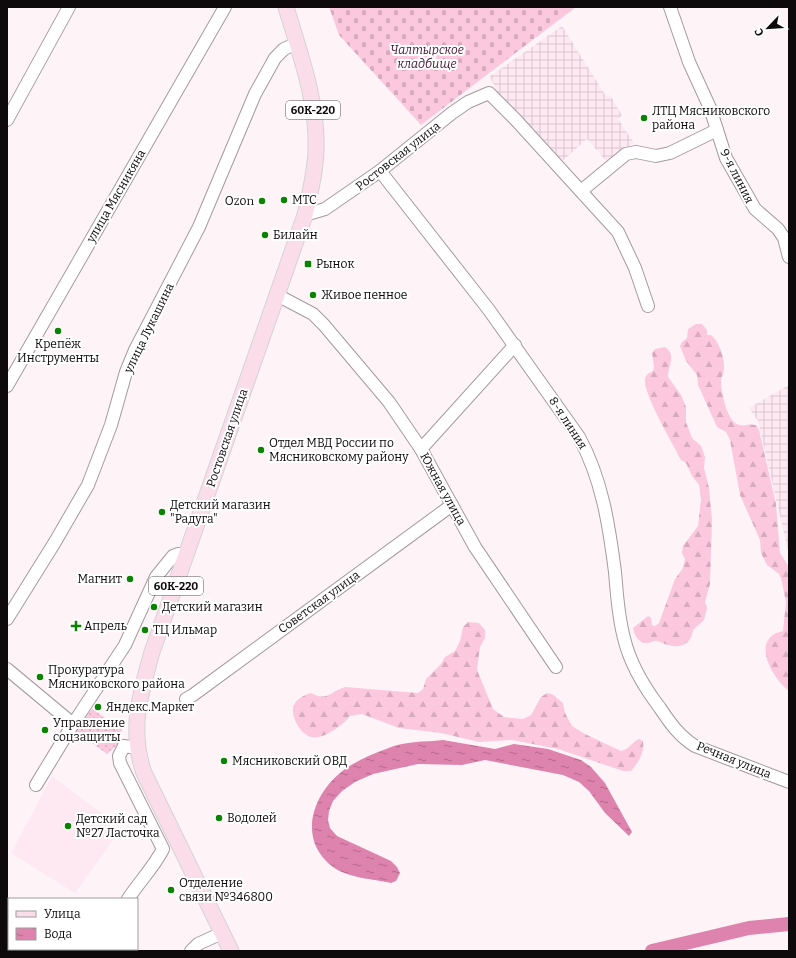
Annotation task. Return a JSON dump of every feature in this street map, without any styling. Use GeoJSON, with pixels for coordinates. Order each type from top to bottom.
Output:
{"type":"FeatureCollection","features":[{"type":"Feature","properties":{"kind":"main road","name":"Ростовская улица"},"geometry":{"type":"LineString","coordinates":[[231,951],[144,773],[137,748],[136,716],[144,680],[305,215],[315,169],[316,134],[312,100],[286,7]]}},
{"type":"Feature","properties":{"kind":"street"},"geometry":{"type":"LineString","coordinates":[[7,120],[69,7]]}},
{"type":"Feature","properties":{"kind":"street","name":"улица Мясникяна"},"geometry":{"type":"LineString","coordinates":[[7,386],[225,7]]}},
{"type":"Feature","properties":{"kind":"street","name":"9-я линия"},"geometry":{"type":"LineString","coordinates":[[670,7],[688,62],[710,108],[726,158],[755,209],[778,229],[784,238],[789,257]]}},
{"type":"Feature","properties":{"kind":"street","name":"улица Лукашина"},"geometry":{"type":"LineString","coordinates":[[7,619],[55,542],[88,484],[111,425],[126,372],[135,350],[199,227],[255,94],[275,58],[284,49],[297,43]]}},
{"type":"Feature","properties":{"kind":"street","name":"Ростовская улица"},"geometry":{"type":"LineString","coordinates":[[305,215],[325,210],[380,170],[452,113],[468,102],[489,93],[515,119],[581,192]]}},
{"type":"Feature","properties":{"kind":"street"},"geometry":{"type":"LineString","coordinates":[[648,306],[629,254],[618,232],[581,192],[626,154],[636,152],[656,156],[670,154],[717,130]]}},
{"type":"Feature","properties":{"kind":"street","name":"8-я линия"},"geometry":{"type":"LineString","coordinates":[[380,170],[515,345],[579,437],[594,469],[607,518],[619,619],[624,639],[636,670],[665,716]]}},
{"type":"Feature","properties":{"kind":"street","name":"Южная улица"},"geometry":{"type":"LineString","coordinates":[[277,295],[313,314],[338,338],[389,402],[421,449],[499,585],[556,667]]}},
{"type":"Feature","properties":{"kind":"street"},"geometry":{"type":"LineString","coordinates":[[421,449],[515,345]]}},
{"type":"Feature","properties":{"kind":"street","name":"Советская улица"},"geometry":{"type":"LineString","coordinates":[[186,699],[452,505]]}},
{"type":"Feature","properties":{"kind":"street"},"geometry":{"type":"LineString","coordinates":[[36,786],[73,724],[125,645],[156,577],[173,556],[178,554],[187,554]]}},
{"type":"Feature","properties":{"kind":"street"},"geometry":{"type":"LineString","coordinates":[[7,668],[73,724]]}},
{"type":"Feature","properties":{"kind":"street","name":"Речная улица"},"geometry":{"type":"LineString","coordinates":[[665,716],[684,739],[695,746],[789,782]]}},
{"type":"Feature","properties":{"kind":"street"},"geometry":{"type":"LineString","coordinates":[[129,898],[141,879],[156,862],[163,849],[120,763],[119,756],[124,746],[137,748]]}},
{"type":"Feature","properties":{"kind":"street"},"geometry":{"type":"LineString","coordinates":[[191,951],[198,944],[222,933]]}},
{"type":"Feature","properties":{"kind":"shaded area"},"geometry":{"type":"Polygon","coordinates":[[[562,26],[606,96],[610,95],[622,115],[618,119],[634,143],[608,163],[587,139],[560,163],[493,88],[495,86],[489,77],[562,26]]]}},
{"type":"Feature","properties":{"kind":"shaded area"},"geometry":{"type":"Polygon","coordinates":[[[789,385],[789,555],[758,421],[749,408],[789,385]]]}},
{"type":"Feature","properties":{"kind":"shaded area","name":"Детский сад №27 Ласточка"},"geometry":{"type":"Polygon","coordinates":[[[52,776],[105,816],[116,836],[75,893],[11,853],[52,776]]]}},
{"type":"Feature","properties":{"kind":"green space","name":"Чалтырское кладбище"},"geometry":{"type":"Polygon","coordinates":[[[329,7],[576,7],[421,125],[339,35],[329,7]]]}},
{"type":"Feature","properties":{"kind":"green space"},"geometry":{"type":"Polygon","coordinates":[[[696,324],[702,324],[707,330],[707,335],[711,335],[717,341],[721,350],[724,360],[724,370],[721,378],[722,392],[730,417],[737,424],[756,425],[759,430],[776,504],[780,553],[789,567],[789,691],[776,677],[767,659],[765,650],[767,642],[773,635],[783,631],[786,602],[781,578],[779,574],[767,565],[761,553],[760,540],[740,495],[730,440],[726,432],[717,427],[698,385],[697,375],[686,361],[680,346],[687,338],[688,329],[696,324]]]}},
{"type":"Feature","properties":{"kind":"green space"},"geometry":{"type":"Polygon","coordinates":[[[665,347],[671,354],[668,377],[681,395],[686,407],[686,422],[692,438],[701,446],[705,457],[704,468],[709,488],[712,520],[710,584],[705,602],[707,608],[704,620],[693,630],[688,642],[681,646],[668,645],[657,641],[643,643],[637,638],[633,628],[648,616],[651,618],[652,625],[655,626],[659,623],[675,579],[683,568],[685,559],[682,553],[683,546],[698,526],[701,499],[699,485],[692,476],[686,463],[681,460],[653,407],[646,386],[645,377],[653,371],[654,367],[652,353],[655,349],[665,347]]]}},
{"type":"Feature","properties":{"kind":"green space"},"geometry":{"type":"Polygon","coordinates":[[[468,622],[479,623],[485,630],[485,638],[480,647],[477,670],[493,709],[504,717],[523,719],[531,715],[541,697],[547,693],[552,694],[563,703],[565,713],[572,726],[585,734],[621,751],[627,749],[639,739],[643,741],[643,749],[640,757],[631,771],[623,771],[558,749],[512,740],[479,742],[441,733],[399,728],[362,714],[350,716],[343,724],[322,736],[311,737],[303,733],[300,729],[293,714],[294,705],[299,699],[311,693],[321,697],[345,687],[418,693],[423,689],[426,679],[441,664],[445,657],[455,651],[460,641],[463,627],[468,622]]]}},
{"type":"Feature","properties":{"kind":"green space"},"geometry":{"type":"Polygon","coordinates":[[[92,709],[122,729],[117,745],[107,754],[76,731],[92,709]]]}},
{"type":"Feature","properties":{"kind":"water"},"geometry":{"type":"Polygon","coordinates":[[[443,740],[495,749],[514,744],[548,749],[581,760],[591,767],[605,783],[632,832],[629,836],[605,813],[589,791],[579,782],[563,775],[485,760],[462,765],[418,764],[373,774],[355,782],[342,791],[333,801],[329,811],[328,820],[330,828],[337,836],[391,861],[400,873],[396,881],[391,883],[361,878],[346,874],[333,867],[322,856],[315,845],[312,832],[312,819],[316,806],[330,783],[350,766],[362,759],[393,746],[406,743],[443,740]]]}},
{"type":"Feature","properties":{"kind":"waterway"},"geometry":{"type":"LineString","coordinates":[[652,951],[749,928],[789,924]]}},
{"type":"Feature","properties":{"kind":"place","name":"ЛТЦ Мясниковского района"},"geometry":{"type":"Point","coordinates":[644,118]}},
{"type":"Feature","properties":{"kind":"place","name":"МТС"},"geometry":{"type":"Point","coordinates":[284,200]}},
{"type":"Feature","properties":{"kind":"place","name":"Ozon"},"geometry":{"type":"Point","coordinates":[262,201]}},
{"type":"Feature","properties":{"kind":"place","name":"Билайн"},"geometry":{"type":"Point","coordinates":[265,235]}},
{"type":"Feature","properties":{"kind":"place","name":"Рынок"},"geometry":{"type":"Point","coordinates":[308,264]}},
{"type":"Feature","properties":{"kind":"place","name":"Живое пенное"},"geometry":{"type":"Point","coordinates":[313,295]}},
{"type":"Feature","properties":{"kind":"place","name":"Крепёж Инструменты"},"geometry":{"type":"Point","coordinates":[58,331]}},
{"type":"Feature","properties":{"kind":"place","name":"Отдел МВД России по Мясниковскому району"},"geometry":{"type":"Point","coordinates":[261,450]}},
{"type":"Feature","properties":{"kind":"place","name":"Детский магазин \"Радуга\""},"geometry":{"type":"Point","coordinates":[162,512]}},
{"type":"Feature","properties":{"kind":"place","name":"Магнит"},"geometry":{"type":"Point","coordinates":[130,579]}},
{"type":"Feature","properties":{"kind":"place","name":"Детский магазин"},"geometry":{"type":"Point","coordinates":[154,607]}},
{"type":"Feature","properties":{"kind":"place","name":"Апрель"},"geometry":{"type":"Point","coordinates":[76,626]}},
{"type":"Feature","properties":{"kind":"place","name":"ТЦ Ильмар"},"geometry":{"type":"Point","coordinates":[145,630]}},
{"type":"Feature","properties":{"kind":"place","name":"Прокуратура Мясниковского района"},"geometry":{"type":"Point","coordinates":[40,677]}},
{"type":"Feature","properties":{"kind":"place","name":"Яндекс.Маркет"},"geometry":{"type":"Point","coordinates":[98,707]}},
{"type":"Feature","properties":{"kind":"place","name":"Управление соцзащиты"},"geometry":{"type":"Point","coordinates":[45,730]}},
{"type":"Feature","properties":{"kind":"place","name":"Мясниковский ОВД"},"geometry":{"type":"Point","coordinates":[224,761]}},
{"type":"Feature","properties":{"kind":"place","name":"Водолей"},"geometry":{"type":"Point","coordinates":[219,818]}},
{"type":"Feature","properties":{"kind":"place","name":"Детский сад №27 Ласточка"},"geometry":{"type":"Point","coordinates":[68,826]}},
{"type":"Feature","properties":{"kind":"place","name":"Отделение связи №346800"},"geometry":{"type":"Point","coordinates":[171,890]}}]}
